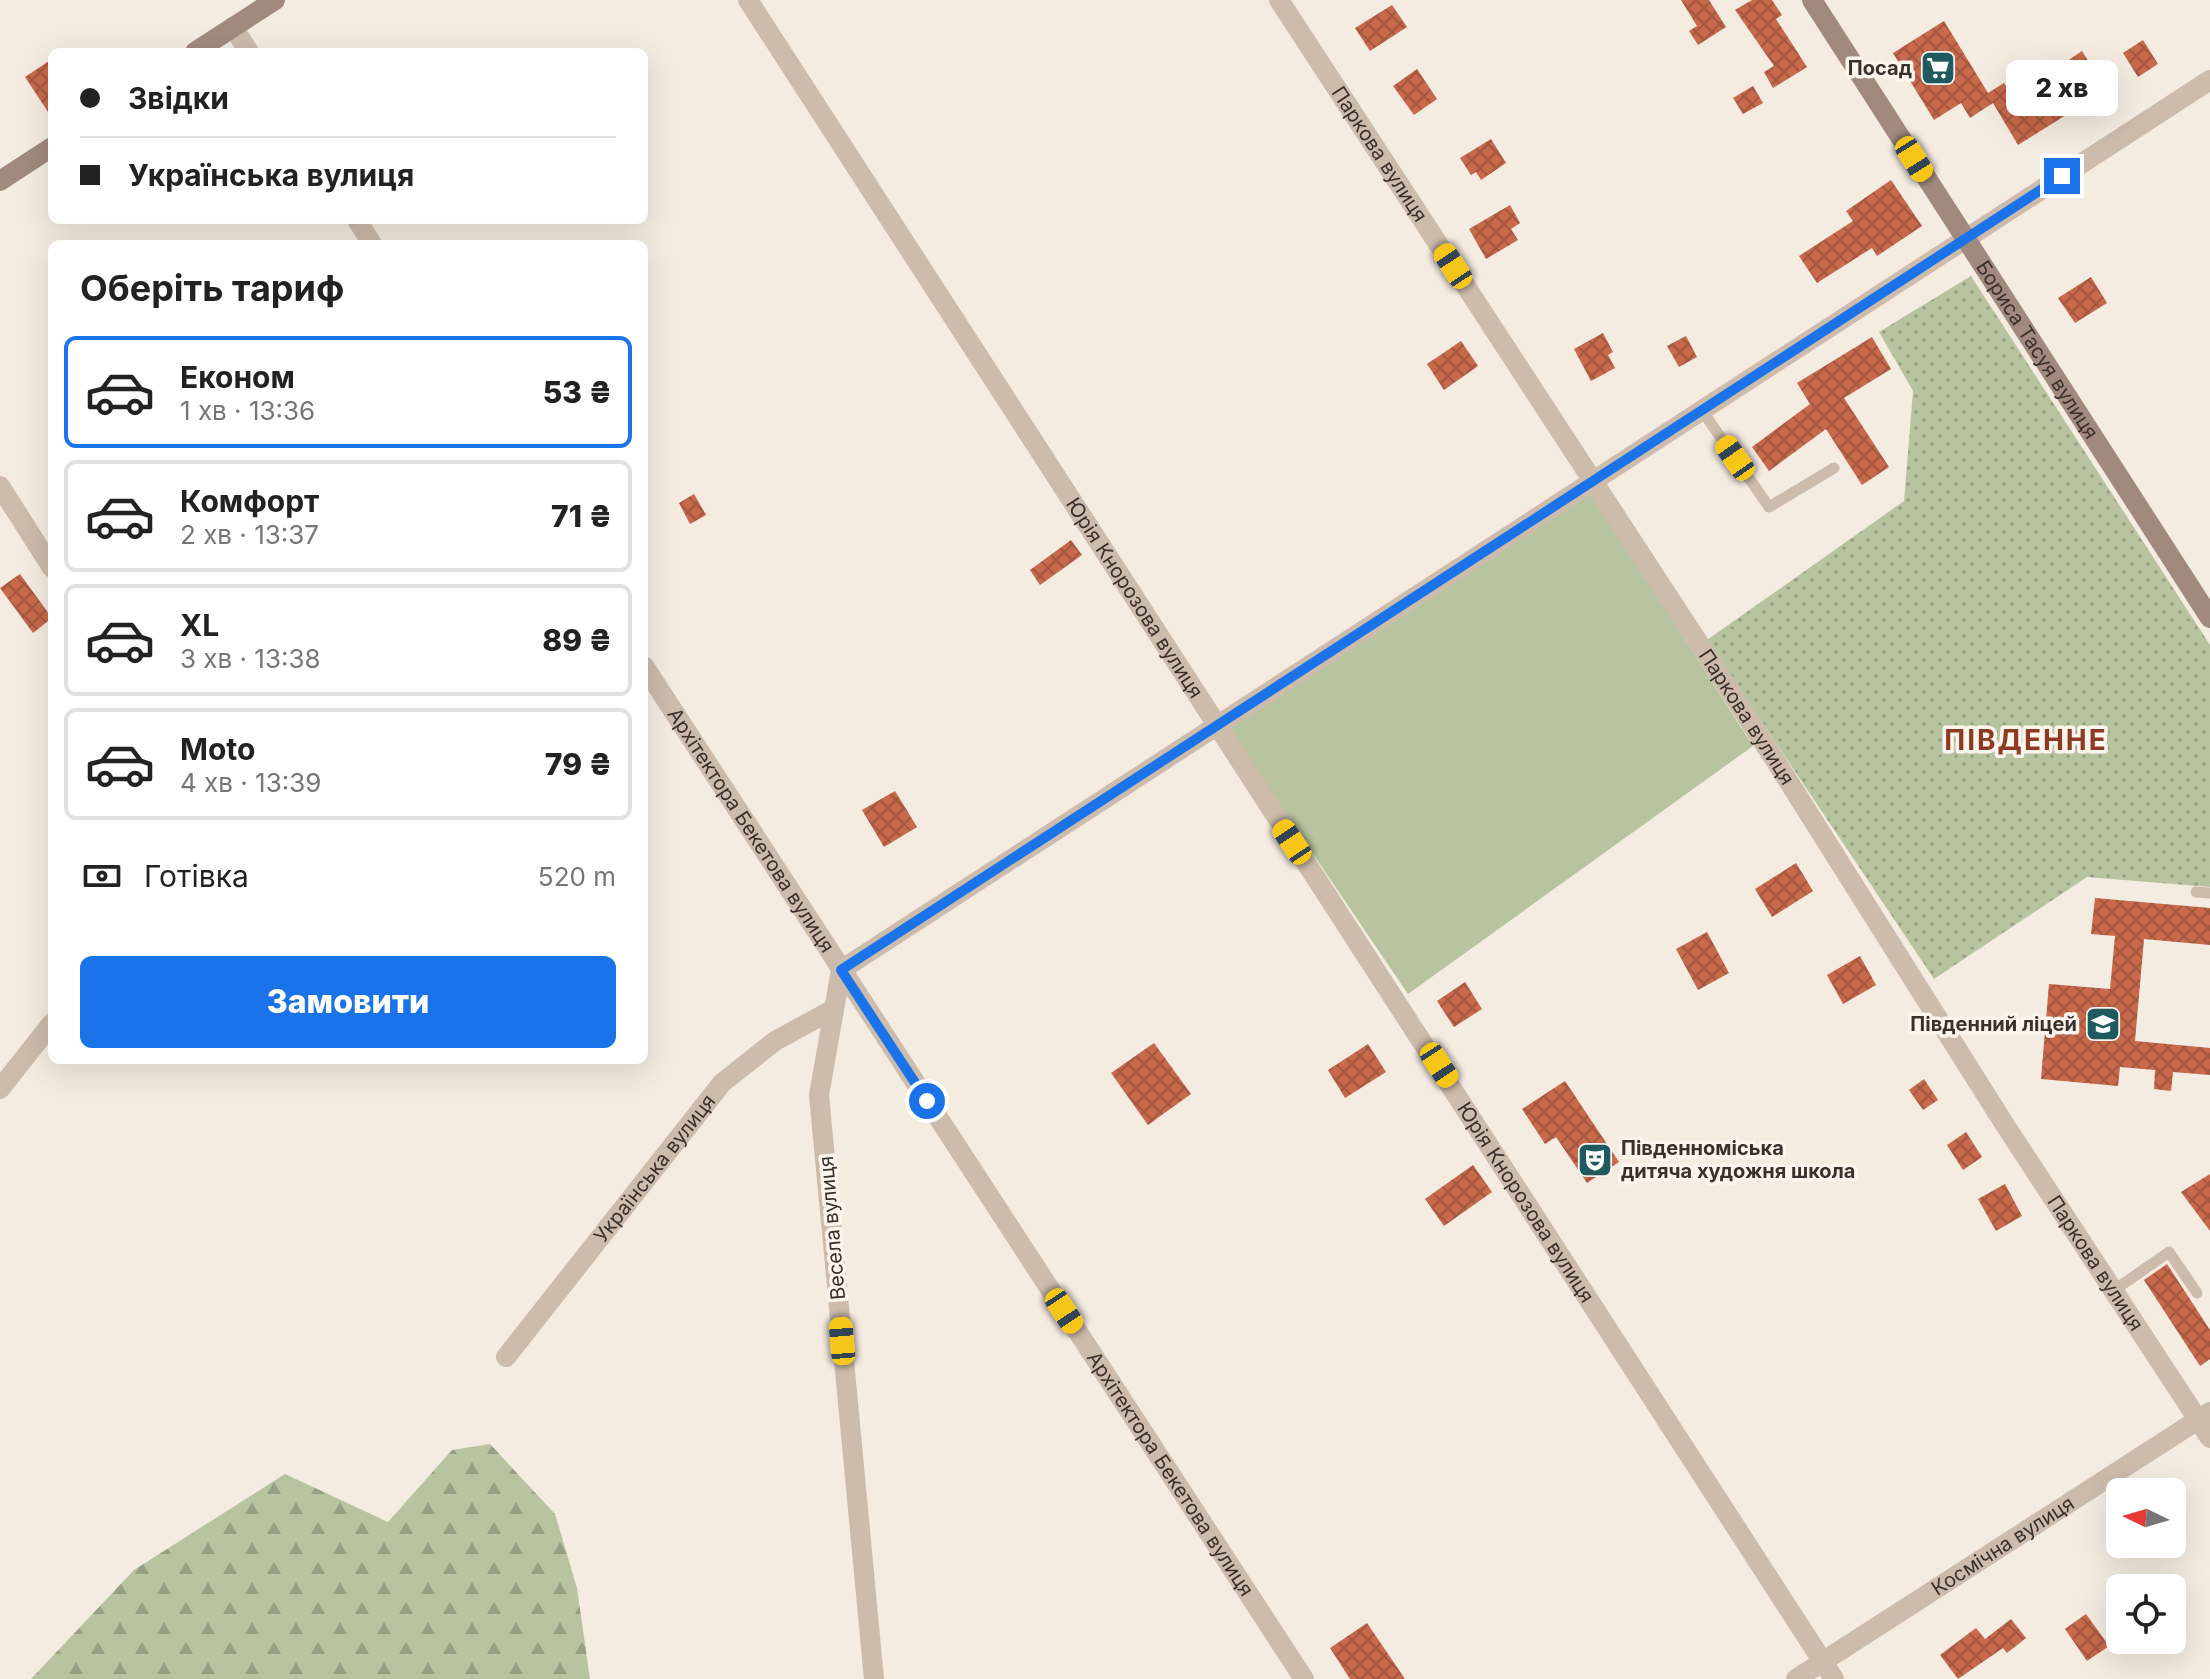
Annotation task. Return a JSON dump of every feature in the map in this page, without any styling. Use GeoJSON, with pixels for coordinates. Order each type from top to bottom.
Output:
{"type":"FeatureCollection","features":[{"type":"Feature","properties":{"kind":"street"},"geometry":{"type":"LineString","coordinates":[[201,48],[275,0]]}},
{"type":"Feature","properties":{"kind":"street","name":"Юрія Кнорозова вулиця"},"geometry":{"type":"LineString","coordinates":[[748,0],[1216,726],[1406,1013],[1828,1670]]}},
{"type":"Feature","properties":{"kind":"street","name":"Паркова вулиця"},"geometry":{"type":"LineString","coordinates":[[1279,0],[1592,478],[2113,1291],[2204,1416],[2210,1438]]}},
{"type":"Feature","properties":{"kind":"street","name":"Бориса Тасуя вулиця"},"geometry":{"type":"LineString","coordinates":[[1812,0],[1963,239],[2210,618]]}},
{"type":"Feature","properties":{"kind":"street"},"geometry":{"type":"LineString","coordinates":[[233,27],[246,48]]}},
{"type":"Feature","properties":{"kind":"street"},"geometry":{"type":"LineString","coordinates":[[841,970],[1592,478],[2210,80]]}},
{"type":"Feature","properties":{"kind":"street"},"geometry":{"type":"LineString","coordinates":[[0,181],[48,150]]}},
{"type":"Feature","properties":{"kind":"street"},"geometry":{"type":"LineString","coordinates":[[0,486],[48,562]]}},
{"type":"Feature","properties":{"kind":"street","name":"Архітектора Бекетова вулиця"},"geometry":{"type":"LineString","coordinates":[[648,672],[1304,1679]]}},
{"type":"Feature","properties":{"kind":"street","name":"Весела вулиця"},"geometry":{"type":"LineString","coordinates":[[841,970],[819,1095],[874,1679]]}},
{"type":"Feature","properties":{"kind":"street","name":"Українська вулиця"},"geometry":{"type":"LineString","coordinates":[[506,1357],[722,1083],[775,1041],[832,1010]]}},
{"type":"Feature","properties":{"kind":"street"},"geometry":{"type":"LineString","coordinates":[[0,1089],[48,1028]]}},
{"type":"Feature","properties":{"kind":"street","name":"Космічна вулиця"},"geometry":{"type":"LineString","coordinates":[[1796,1679],[1828,1670],[2204,1416]]}},
{"type":"Feature","properties":{"kind":"lane"},"geometry":{"type":"LineString","coordinates":[[1700,409],[1769,507],[1834,468]]}},
{"type":"Feature","properties":{"kind":"lane"},"geometry":{"type":"LineString","coordinates":[[2196,892],[2210,893]]}},
{"type":"Feature","properties":{"kind":"lane"},"geometry":{"type":"LineString","coordinates":[[2113,1291],[2169,1252],[2197,1293]]}},
{"type":"Feature","properties":{"kind":"green space"},"geometry":{"type":"Polygon","coordinates":[[[1971,276],[2210,645],[2210,887],[2087,877],[1934,979],[1707,640],[1904,501],[1913,391],[1879,332],[1971,276]]]}},
{"type":"Feature","properties":{"kind":"green space"},"geometry":{"type":"Polygon","coordinates":[[[1590,492],[1753,746],[1408,994],[1227,727],[1590,492]]]}},
{"type":"Feature","properties":{"kind":"green space"},"geometry":{"type":"Polygon","coordinates":[[[490,1444],[555,1514],[577,1588],[590,1679],[31,1679],[134,1570],[285,1474],[388,1522],[452,1450],[490,1444]]]}},
{"type":"Feature","properties":{"kind":"building"},"geometry":{"type":"Polygon","coordinates":[[[1681,0],[1709,0],[1726,27],[1698,45],[1689,31],[1697,26],[1681,0]]]}},
{"type":"Feature","properties":{"kind":"building"},"geometry":{"type":"Polygon","coordinates":[[[1752,0],[1772,0],[1782,15],[1776,19],[1807,67],[1773,88],[1764,72],[1774,66],[1735,10],[1752,0]]]}},
{"type":"Feature","properties":{"kind":"building"},"geometry":{"type":"Polygon","coordinates":[[[1392,5],[1407,27],[1370,51],[1355,28],[1392,5]]]}},
{"type":"Feature","properties":{"kind":"building"},"geometry":{"type":"Polygon","coordinates":[[[1944,21],[1988,93],[2004,83],[2013,98],[2082,51],[2106,90],[2018,145],[1993,103],[1970,118],[1961,103],[1934,120],[1893,53],[1944,21]]]}},
{"type":"Feature","properties":{"kind":"building"},"geometry":{"type":"Polygon","coordinates":[[[2143,40],[2158,64],[2138,77],[2123,53],[2143,40]]]}},
{"type":"Feature","properties":{"kind":"building"},"geometry":{"type":"Polygon","coordinates":[[[48,62],[48,112],[25,77],[48,62]]]}},
{"type":"Feature","properties":{"kind":"building"},"geometry":{"type":"Polygon","coordinates":[[[1417,69],[1437,99],[1414,115],[1393,86],[1417,69]]]}},
{"type":"Feature","properties":{"kind":"building"},"geometry":{"type":"Polygon","coordinates":[[[1753,86],[1763,103],[1743,114],[1733,98],[1753,86]]]}},
{"type":"Feature","properties":{"kind":"building"},"geometry":{"type":"Polygon","coordinates":[[[1491,139],[1506,163],[1481,180],[1476,172],[1471,175],[1460,158],[1491,139]]]}},
{"type":"Feature","properties":{"kind":"building"},"geometry":{"type":"Polygon","coordinates":[[[1891,180],[1922,226],[1877,256],[1872,248],[1817,283],[1799,256],[1853,221],[1846,211],[1891,180]]]}},
{"type":"Feature","properties":{"kind":"building"},"geometry":{"type":"Polygon","coordinates":[[[1510,205],[1520,223],[1511,229],[1518,240],[1486,259],[1469,229],[1510,205]]]}},
{"type":"Feature","properties":{"kind":"building"},"geometry":{"type":"Polygon","coordinates":[[[2091,277],[2107,303],[2075,323],[2058,298],[2091,277]]]}},
{"type":"Feature","properties":{"kind":"building"},"geometry":{"type":"Polygon","coordinates":[[[1603,333],[1613,352],[1608,355],[1615,368],[1591,381],[1574,349],[1603,333]]]}},
{"type":"Feature","properties":{"kind":"building"},"geometry":{"type":"Polygon","coordinates":[[[1686,336],[1697,357],[1679,367],[1667,346],[1686,336]]]}},
{"type":"Feature","properties":{"kind":"building"},"geometry":{"type":"Polygon","coordinates":[[[1872,337],[1891,369],[1844,398],[1889,467],[1862,485],[1826,429],[1769,471],[1752,447],[1810,404],[1797,383],[1872,337]]]}},
{"type":"Feature","properties":{"kind":"building"},"geometry":{"type":"Polygon","coordinates":[[[1461,341],[1478,366],[1444,390],[1427,364],[1461,341]]]}},
{"type":"Feature","properties":{"kind":"building"},"geometry":{"type":"Polygon","coordinates":[[[694,494],[706,515],[690,524],[679,503],[694,494]]]}},
{"type":"Feature","properties":{"kind":"building"},"geometry":{"type":"Polygon","coordinates":[[[1071,540],[1082,555],[1040,585],[1030,570],[1071,540]]]}},
{"type":"Feature","properties":{"kind":"building"},"geometry":{"type":"Polygon","coordinates":[[[20,574],[48,612],[48,621],[33,633],[0,588],[20,574]]]}},
{"type":"Feature","properties":{"kind":"building"},"geometry":{"type":"Polygon","coordinates":[[[895,791],[917,827],[884,847],[862,810],[895,791]]]}},
{"type":"Feature","properties":{"kind":"building"},"geometry":{"type":"Polygon","coordinates":[[[1796,863],[1813,891],[1772,917],[1755,889],[1796,863]]]}},
{"type":"Feature","properties":{"kind":"building"},"geometry":{"type":"Polygon","coordinates":[[[2095,898],[2210,908],[2210,945],[2144,939],[2135,1041],[2210,1048],[2210,1075],[2173,1072],[2171,1091],[2154,1089],[2155,1070],[2120,1067],[2118,1086],[2041,1079],[2049,984],[2110,989],[2115,936],[2091,934],[2095,898]]]}},
{"type":"Feature","properties":{"kind":"building"},"geometry":{"type":"Polygon","coordinates":[[[1707,932],[1729,973],[1698,990],[1676,949],[1707,932]]]}},
{"type":"Feature","properties":{"kind":"building"},"geometry":{"type":"Polygon","coordinates":[[[1860,956],[1876,985],[1843,1004],[1827,975],[1860,956]]]}},
{"type":"Feature","properties":{"kind":"building"},"geometry":{"type":"Polygon","coordinates":[[[1465,982],[1482,1009],[1454,1027],[1437,1001],[1465,982]]]}},
{"type":"Feature","properties":{"kind":"building"},"geometry":{"type":"Polygon","coordinates":[[[1154,1043],[1191,1094],[1148,1125],[1111,1073],[1154,1043]]]}},
{"type":"Feature","properties":{"kind":"building"},"geometry":{"type":"Polygon","coordinates":[[[1368,1044],[1386,1072],[1345,1098],[1328,1070],[1368,1044]]]}},
{"type":"Feature","properties":{"kind":"building"},"geometry":{"type":"Polygon","coordinates":[[[1924,1079],[1938,1100],[1923,1110],[1909,1090],[1924,1079]]]}},
{"type":"Feature","properties":{"kind":"building"},"geometry":{"type":"Polygon","coordinates":[[[1565,1081],[1619,1162],[1587,1183],[1556,1137],[1545,1144],[1522,1109],[1565,1081]]]}},
{"type":"Feature","properties":{"kind":"building"},"geometry":{"type":"Polygon","coordinates":[[[1966,1132],[1982,1157],[1963,1170],[1947,1145],[1966,1132]]]}},
{"type":"Feature","properties":{"kind":"building"},"geometry":{"type":"Polygon","coordinates":[[[1473,1165],[1492,1192],[1444,1226],[1425,1199],[1473,1165]]]}},
{"type":"Feature","properties":{"kind":"building"},"geometry":{"type":"Polygon","coordinates":[[[2210,1174],[2210,1231],[2181,1192],[2210,1174]]]}},
{"type":"Feature","properties":{"kind":"building"},"geometry":{"type":"Polygon","coordinates":[[[2005,1184],[2022,1216],[1996,1231],[1978,1199],[2005,1184]]]}},
{"type":"Feature","properties":{"kind":"building"},"geometry":{"type":"Polygon","coordinates":[[[2167,1264],[2210,1330],[2210,1359],[2200,1366],[2144,1280],[2167,1264]]]}},
{"type":"Feature","properties":{"kind":"building"},"geometry":{"type":"Polygon","coordinates":[[[2086,1614],[2106,1642],[2106,1648],[2087,1661],[2065,1629],[2086,1614]]]}},
{"type":"Feature","properties":{"kind":"building"},"geometry":{"type":"Polygon","coordinates":[[[2011,1619],[2026,1638],[2007,1653],[2003,1648],[1958,1679],[1940,1655],[1976,1628],[1985,1639],[2011,1619]]]}},
{"type":"Feature","properties":{"kind":"building"},"geometry":{"type":"Polygon","coordinates":[[[1367,1623],[1405,1679],[1350,1679],[1330,1648],[1367,1623]]]}},
{"type":"Feature","properties":{"kind":"place","name":"Посад"},"geometry":{"type":"Point","coordinates":[1938,68]}},
{"type":"Feature","properties":{"kind":"place","name":"Південний ліцей"},"geometry":{"type":"Point","coordinates":[2103,1024]}},
{"type":"Feature","properties":{"kind":"place","name":"Південноміська дитяча художня школа"},"geometry":{"type":"Point","coordinates":[1595,1160]}},
{"type":"Feature","properties":{"kind":"district","name":"ПІВДЕННЕ"},"geometry":{"type":"Point","coordinates":[2026,740]}},
{"type":"Feature","properties":{"kind":"route"},"geometry":{"type":"LineString","coordinates":[[927,1101],[841,970],[1592,478],[2062,176]]}}]}
